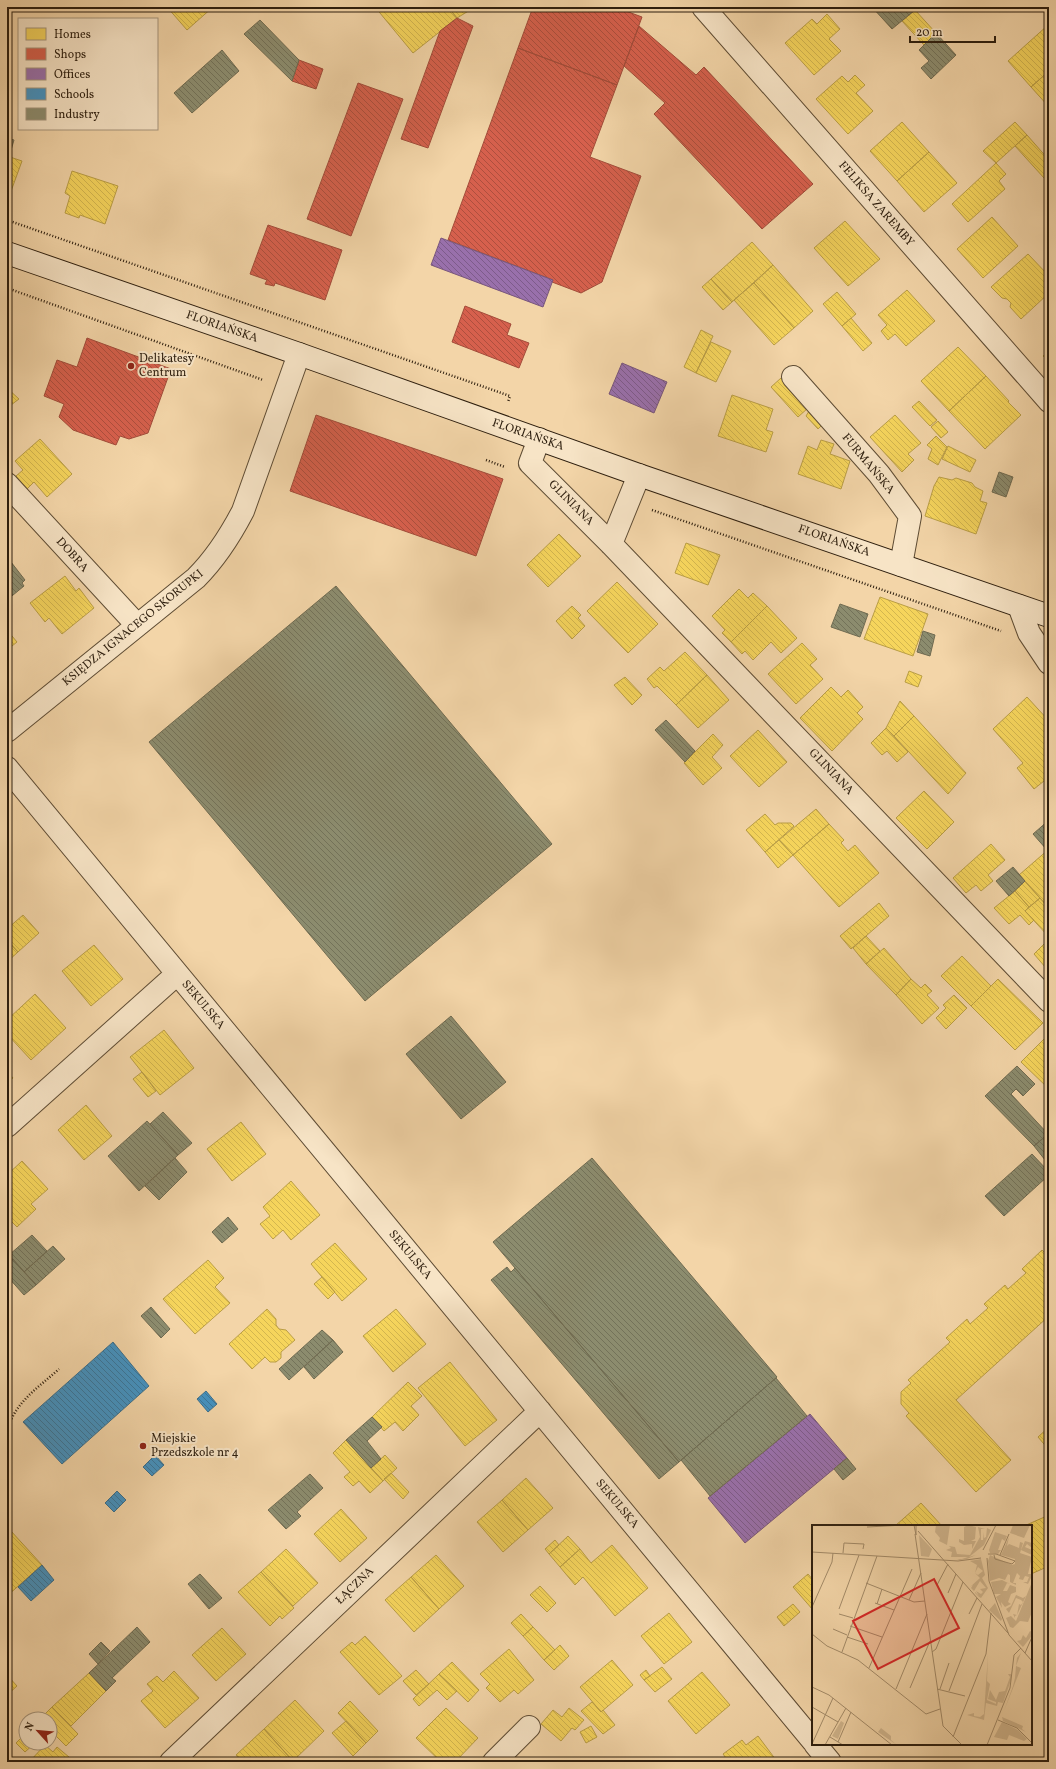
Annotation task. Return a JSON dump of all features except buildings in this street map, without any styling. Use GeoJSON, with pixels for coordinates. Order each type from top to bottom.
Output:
{"type":"FeatureCollection","features":[{"type":"Feature","properties":{"kind":"street","name":"FELIKSA ZAREMBY"},"geometry":{"type":"LineString","coordinates":[[703,7],[1049,401]]}},
{"type":"Feature","properties":{"kind":"street","name":"FLORIAŃSKA"},"geometry":{"type":"LineString","coordinates":[[7,252],[639,475],[1049,616]]}},
{"type":"Feature","properties":{"kind":"street","name":"KSIĘDZA IGNACEGO SKORUPKI"},"geometry":{"type":"LineString","coordinates":[[7,731],[196,578],[211,563],[233,530],[243,511],[299,354]]}},
{"type":"Feature","properties":{"kind":"street","name":"FURMAŃSKA"},"geometry":{"type":"LineString","coordinates":[[792,377],[879,474],[910,516],[901,565]]}},
{"type":"Feature","properties":{"kind":"street","name":"GLINIANA"},"geometry":{"type":"LineString","coordinates":[[539,439],[530,462],[962,908],[1049,1001]]}},
{"type":"Feature","properties":{"kind":"street"},"geometry":{"type":"LineString","coordinates":[[611,544],[639,475]]}},
{"type":"Feature","properties":{"kind":"street","name":"DOBRA"},"geometry":{"type":"LineString","coordinates":[[7,484],[137,625]]}},
{"type":"Feature","properties":{"kind":"street"},"geometry":{"type":"LineString","coordinates":[[1020,606],[1029,634],[1049,663]]}},
{"type":"Feature","properties":{"kind":"street","name":"SEKULSKA"},"geometry":{"type":"LineString","coordinates":[[7,768],[812,1740]]}},
{"type":"Feature","properties":{"kind":"street"},"geometry":{"type":"LineString","coordinates":[[7,1126],[178,974]]}},
{"type":"Feature","properties":{"kind":"street","name":"ŁĄCZNA"},"geometry":{"type":"LineString","coordinates":[[171,1762],[540,1411]]}},
{"type":"Feature","properties":{"kind":"street"},"geometry":{"type":"LineString","coordinates":[[494,1762],[529,1727]]}},
{"type":"Feature","properties":{"kind":"street"},"geometry":{"type":"LineString","coordinates":[[816,1745],[830,1762]]}},
{"type":"Feature","properties":{"kind":"path"},"geometry":{"type":"LineString","coordinates":[[7,220],[510,396]]}},
{"type":"Feature","properties":{"kind":"path"},"geometry":{"type":"LineString","coordinates":[[7,288],[266,381]]}},
{"type":"Feature","properties":{"kind":"path"},"geometry":{"type":"LineString","coordinates":[[629,502],[899,597],[1034,642]]}},
{"type":"Feature","properties":{"kind":"path"},"geometry":{"type":"LineString","coordinates":[[7,1430],[11,1418],[18,1406],[59,1369]]}},
{"type":"Feature","properties":{"kind":"place","name":"Delikatesy Centrum"},"geometry":{"type":"Point","coordinates":[131,366]}},
{"type":"Feature","properties":{"kind":"place","name":"Miejskie Przedszkole nr 4"},"geometry":{"type":"Point","coordinates":[143,1446]}}]}
